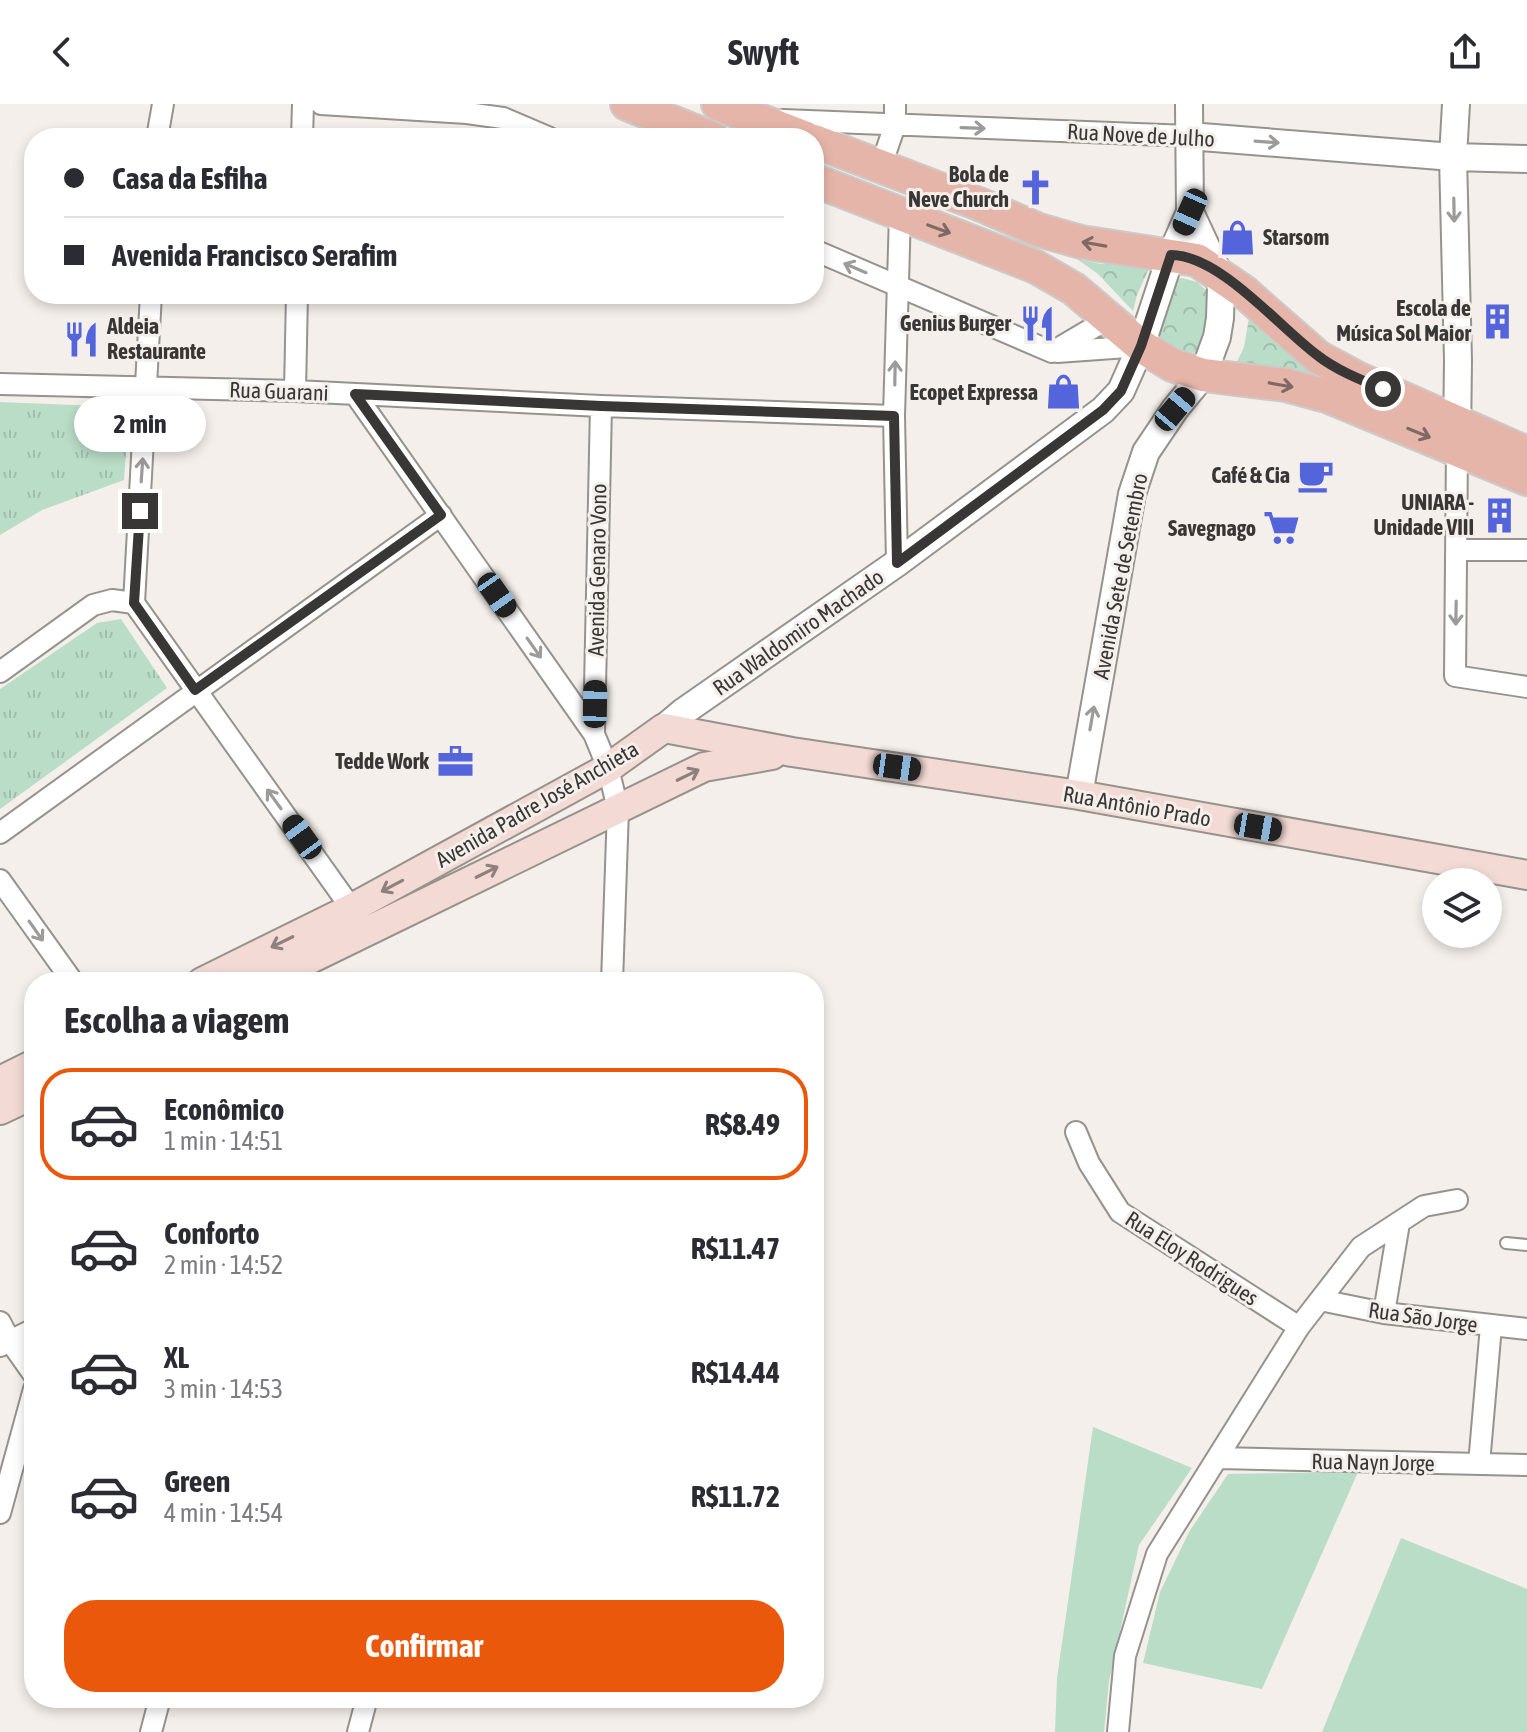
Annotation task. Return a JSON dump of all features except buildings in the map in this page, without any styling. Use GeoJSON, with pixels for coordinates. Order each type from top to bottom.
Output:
{"type":"FeatureCollection","features":[{"type":"Feature","properties":{"kind":"main road"},"geometry":{"type":"LineString","coordinates":[[627,104],[687,128]]}},
{"type":"Feature","properties":{"kind":"main road"},"geometry":{"type":"LineString","coordinates":[[718,104],[779,128]]}},
{"type":"Feature","properties":{"kind":"main road"},"geometry":{"type":"LineString","coordinates":[[824,145],[1039,230],[1081,242],[1197,260],[1218,272],[1318,357],[1527,479]]}},
{"type":"Feature","properties":{"kind":"main road"},"geometry":{"type":"LineString","coordinates":[[827,185],[855,189],[873,177],[881,166]]}},
{"type":"Feature","properties":{"kind":"main road"},"geometry":{"type":"LineString","coordinates":[[827,185],[1036,267],[1074,289],[1141,346],[1172,365],[1203,375],[1286,385],[1527,453]]}},
{"type":"Feature","properties":{"kind":"main road"},"geometry":{"type":"LineString","coordinates":[[664,728],[792,752]]}},
{"type":"Feature","properties":{"kind":"main road","name":"Avenida Padre José Anchieta"},"geometry":{"type":"LineString","coordinates":[[278,972],[608,768],[664,728]]}},
{"type":"Feature","properties":{"kind":"main road","name":"Rua Antônio Prado"},"geometry":{"type":"LineString","coordinates":[[792,752],[1079,795],[1527,875]]}},
{"type":"Feature","properties":{"kind":"main road","name":"Avenida Padre José Anchieta"},"geometry":{"type":"LineString","coordinates":[[227,972],[618,809],[704,767],[792,752]]}},
{"type":"Feature","properties":{"kind":"main road"},"geometry":{"type":"LineString","coordinates":[[0,1081],[24,1069]]}},
{"type":"Feature","properties":{"kind":"main road"},"geometry":{"type":"LineString","coordinates":[[0,1110],[24,1099]]}},
{"type":"Feature","properties":{"kind":"street"},"geometry":{"type":"LineString","coordinates":[[159,128],[163,104]]}},
{"type":"Feature","properties":{"kind":"street"},"geometry":{"type":"LineString","coordinates":[[302,128],[303,104]]}},
{"type":"Feature","properties":{"kind":"street"},"geometry":{"type":"LineString","coordinates":[[321,104],[467,113],[505,111],[533,128]]}},
{"type":"Feature","properties":{"kind":"street"},"geometry":{"type":"LineString","coordinates":[[881,166],[895,125],[895,104]]}},
{"type":"Feature","properties":{"kind":"street"},"geometry":{"type":"LineString","coordinates":[[1189,104],[1190,212],[1218,272]]}},
{"type":"Feature","properties":{"kind":"street"},"geometry":{"type":"LineString","coordinates":[[1456,104],[1453,157],[1458,360],[1455,676],[1527,687]]}},
{"type":"Feature","properties":{"kind":"street","name":"Rua Nove de Julho"},"geometry":{"type":"LineString","coordinates":[[755,119],[1189,136],[1453,157],[1527,159]]}},
{"type":"Feature","properties":{"kind":"street"},"geometry":{"type":"LineString","coordinates":[[1171,255],[1190,212]]}},
{"type":"Feature","properties":{"kind":"street"},"geometry":{"type":"LineString","coordinates":[[897,563],[894,416],[900,214]]}},
{"type":"Feature","properties":{"kind":"street"},"geometry":{"type":"LineString","coordinates":[[824,254],[1052,352],[1141,346]]}},
{"type":"Feature","properties":{"kind":"street","name":"Rua Waldomiro Machado"},"geometry":{"type":"LineString","coordinates":[[664,728],[897,563],[1103,410],[1121,391],[1141,346],[1171,255]]}},
{"type":"Feature","properties":{"kind":"street","name":"Avenida Sete de Setembro"},"geometry":{"type":"LineString","coordinates":[[1079,795],[1132,494],[1146,452],[1203,375],[1217,337],[1220,318],[1222,299],[1218,272]]}},
{"type":"Feature","properties":{"kind":"street"},"geometry":{"type":"LineString","coordinates":[[151,304],[134,603],[360,919]]}},
{"type":"Feature","properties":{"kind":"street"},"geometry":{"type":"LineString","coordinates":[[295,391],[297,304]]}},
{"type":"Feature","properties":{"kind":"street"},"geometry":{"type":"LineString","coordinates":[[1052,352],[1108,319]]}},
{"type":"Feature","properties":{"kind":"street","name":"Rua Guarani"},"geometry":{"type":"LineString","coordinates":[[0,384],[295,391],[894,416]]}},
{"type":"Feature","properties":{"kind":"street"},"geometry":{"type":"LineString","coordinates":[[355,394],[594,734],[608,768],[618,809],[612,972]]}},
{"type":"Feature","properties":{"kind":"street","name":"Avenida Genaro Vono"},"geometry":{"type":"LineString","coordinates":[[594,734],[601,406]]}},
{"type":"Feature","properties":{"kind":"street"},"geometry":{"type":"LineString","coordinates":[[0,833],[441,515]]}},
{"type":"Feature","properties":{"kind":"street"},"geometry":{"type":"LineString","coordinates":[[1457,550],[1527,550]]}},
{"type":"Feature","properties":{"kind":"street"},"geometry":{"type":"LineString","coordinates":[[0,672],[93,605],[112,600],[134,603]]}},
{"type":"Feature","properties":{"kind":"street"},"geometry":{"type":"LineString","coordinates":[[0,880],[66,972]]}},
{"type":"Feature","properties":{"kind":"street","name":"Rua Eloy Rodrigues"},"geometry":{"type":"LineString","coordinates":[[1076,1132],[1089,1163],[1120,1212],[1299,1327]]}},
{"type":"Feature","properties":{"kind":"street"},"geometry":{"type":"LineString","coordinates":[[1118,1732],[1125,1656],[1157,1554],[1299,1327],[1361,1247],[1424,1206],[1457,1200]]}},
{"type":"Feature","properties":{"kind":"street"},"geometry":{"type":"LineString","coordinates":[[1384,1313],[1399,1223]]}},
{"type":"Feature","properties":{"kind":"street","name":"Rua São Jorge"},"geometry":{"type":"LineString","coordinates":[[1320,1300],[1384,1313],[1527,1329]]}},
{"type":"Feature","properties":{"kind":"street"},"geometry":{"type":"LineString","coordinates":[[0,1322],[5,1343],[24,1364]]}},
{"type":"Feature","properties":{"kind":"street"},"geometry":{"type":"LineString","coordinates":[[1479,1464],[1491,1326]]}},
{"type":"Feature","properties":{"kind":"street"},"geometry":{"type":"LineString","coordinates":[[5,1343],[24,1334]]}},
{"type":"Feature","properties":{"kind":"street"},"geometry":{"type":"LineString","coordinates":[[0,1513],[24,1425]]}},
{"type":"Feature","properties":{"kind":"street","name":"Rua Nayn Jorge"},"geometry":{"type":"LineString","coordinates":[[1219,1458],[1527,1465]]}},
{"type":"Feature","properties":{"kind":"street"},"geometry":{"type":"LineString","coordinates":[[151,1732],[157,1708]]}},
{"type":"Feature","properties":{"kind":"street"},"geometry":{"type":"LineString","coordinates":[[358,1732],[364,1708]]}},
{"type":"Feature","properties":{"kind":"lane"},"geometry":{"type":"LineString","coordinates":[[1506,1243],[1527,1245]]}},
{"type":"Feature","properties":{"kind":"green space"},"geometry":{"type":"Polygon","coordinates":[[[1077,259],[1101,264],[1151,264],[1133,311],[1098,274],[1077,259]]]}},
{"type":"Feature","properties":{"kind":"green space"},"geometry":{"type":"Polygon","coordinates":[[[1182,278],[1197,282],[1207,291],[1208,324],[1196,353],[1171,348],[1156,339],[1174,280],[1182,278]]]}},
{"type":"Feature","properties":{"kind":"green space"},"geometry":{"type":"Polygon","coordinates":[[[1250,312],[1326,376],[1237,362],[1244,347],[1250,312]]]}},
{"type":"Feature","properties":{"kind":"green space"},"geometry":{"type":"Polygon","coordinates":[[[0,402],[124,407],[129,413],[124,480],[42,510],[0,535],[0,402]]]}},
{"type":"Feature","properties":{"kind":"green space"},"geometry":{"type":"Polygon","coordinates":[[[121,619],[167,688],[0,809],[0,689],[97,623],[121,619]]]}},
{"type":"Feature","properties":{"kind":"green space"},"geometry":{"type":"Polygon","coordinates":[[[1093,1427],[1192,1468],[1139,1545],[1109,1681],[1104,1732],[1055,1732],[1057,1678],[1093,1427]]]}},
{"type":"Feature","properties":{"kind":"green space"},"geometry":{"type":"Polygon","coordinates":[[[1358,1472],[1262,1689],[1143,1663],[1160,1592],[1189,1532],[1228,1474],[1358,1472]]]}},
{"type":"Feature","properties":{"kind":"green space"},"geometry":{"type":"Polygon","coordinates":[[[1401,1538],[1527,1589],[1527,1732],[1322,1732],[1401,1538]]]}},
{"type":"Feature","properties":{"kind":"place","name":"Bola de Neve Church"},"geometry":{"type":"Point","coordinates":[1035,187]}},
{"type":"Feature","properties":{"kind":"place","name":"Starsom"},"geometry":{"type":"Point","coordinates":[1237,237]}},
{"type":"Feature","properties":{"kind":"place","name":"Escola de Música Sol Maior"},"geometry":{"type":"Point","coordinates":[1497,321]}},
{"type":"Feature","properties":{"kind":"place","name":"Genius Burger"},"geometry":{"type":"Point","coordinates":[1037,323]}},
{"type":"Feature","properties":{"kind":"place","name":"Aldeia Restaurante"},"geometry":{"type":"Point","coordinates":[81,339]}},
{"type":"Feature","properties":{"kind":"place","name":"Ecopet Expressa"},"geometry":{"type":"Point","coordinates":[1064,392]}},
{"type":"Feature","properties":{"kind":"place","name":"Café & Cia"},"geometry":{"type":"Point","coordinates":[1316,475]}},
{"type":"Feature","properties":{"kind":"place","name":"UNIARA - Unidade VIII"},"geometry":{"type":"Point","coordinates":[1500,515]}},
{"type":"Feature","properties":{"kind":"place","name":"Savegnago"},"geometry":{"type":"Point","coordinates":[1282,528]}},
{"type":"Feature","properties":{"kind":"place","name":"Tedde Work"},"geometry":{"type":"Point","coordinates":[455,761]}},
{"type":"Feature","properties":{"kind":"route"},"geometry":{"type":"LineString","coordinates":[[140,511],[134,603],[195,690],[441,515],[355,394],[894,416],[897,563],[1103,410],[1121,391],[1141,346],[1171,255],[1197,260],[1218,272],[1318,357],[1383,389]]}}]}
